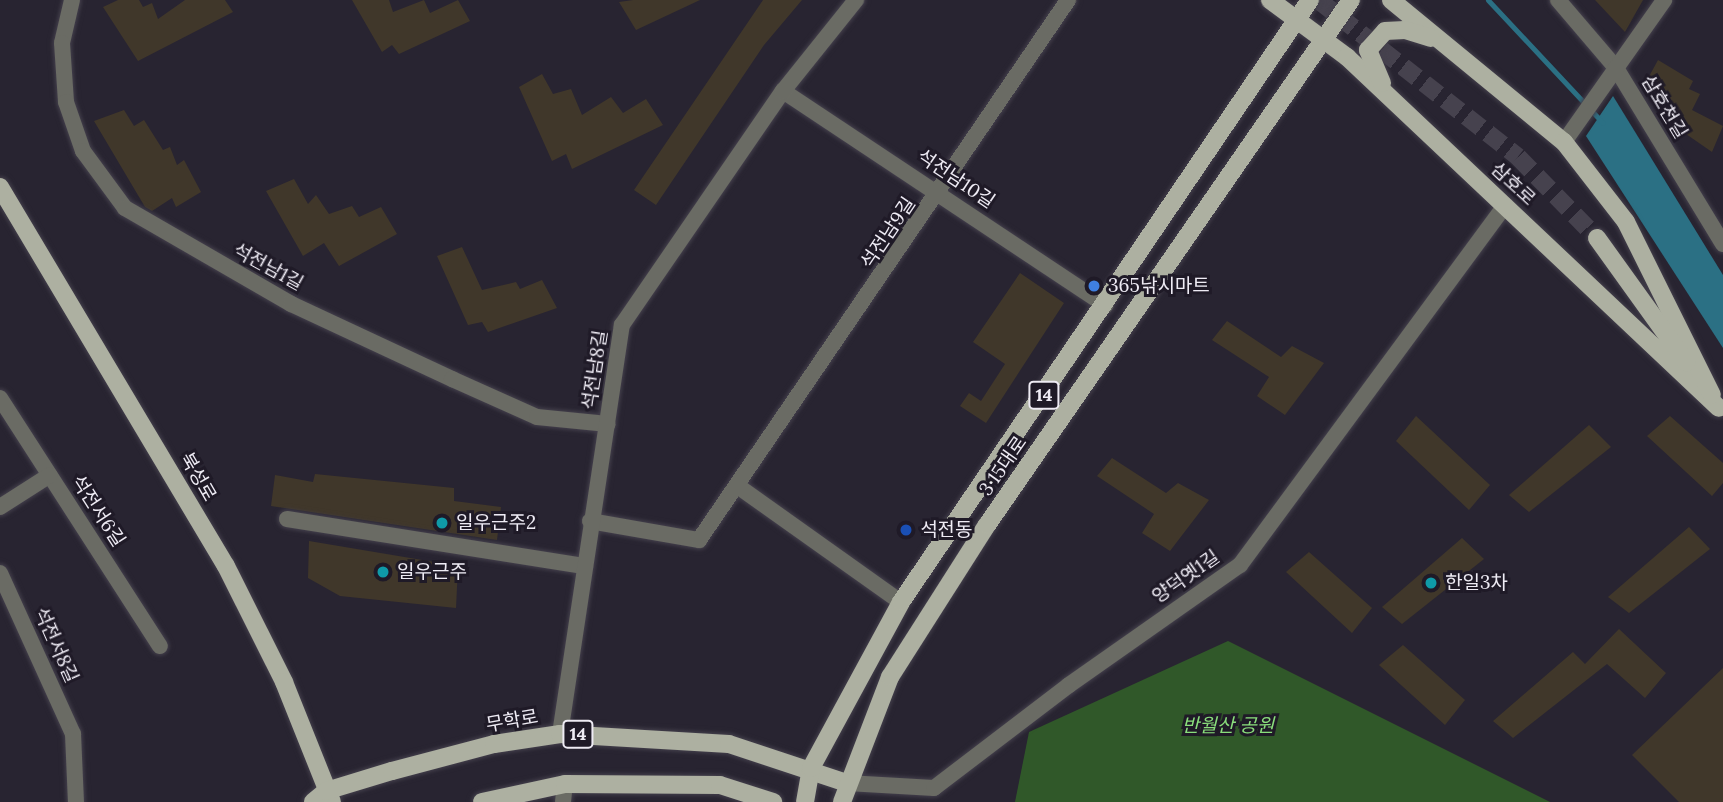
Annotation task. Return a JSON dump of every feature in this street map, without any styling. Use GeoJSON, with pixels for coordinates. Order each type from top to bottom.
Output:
{"type":"FeatureCollection","features":[{"type":"Feature","properties":{"kind":"main road","name":"삼호로"},"geometry":{"type":"LineString","coordinates":[[1270,0],[1324,40],[1393,100],[1721,410]]}},
{"type":"Feature","properties":{"kind":"main road","name":"3·15대로"},"geometry":{"type":"LineString","coordinates":[[805,802],[811,768],[901,602],[1310,0]]}},
{"type":"Feature","properties":{"kind":"main road","name":"3·15대로"},"geometry":{"type":"LineString","coordinates":[[842,802],[847,783],[897,665],[987,525],[1351,0]]}},
{"type":"Feature","properties":{"kind":"main road"},"geometry":{"type":"LineString","coordinates":[[1391,0],[1444,43],[1569,135],[1626,222],[1721,410]]}},
{"type":"Feature","properties":{"kind":"main road"},"geometry":{"type":"LineString","coordinates":[[1393,100],[1368,50],[1385,31],[1405,30],[1444,43]]}},
{"type":"Feature","properties":{"kind":"main road","name":"북성로"},"geometry":{"type":"LineString","coordinates":[[0,187],[226,566],[284,682],[324,798]]}},
{"type":"Feature","properties":{"kind":"main road"},"geometry":{"type":"LineString","coordinates":[[1597,238],[1721,410]]}},
{"type":"Feature","properties":{"kind":"main road","name":"무학로"},"geometry":{"type":"LineString","coordinates":[[324,798],[494,744],[560,734],[665,736],[729,744],[811,768],[847,783]]}},
{"type":"Feature","properties":{"kind":"main road"},"geometry":{"type":"LineString","coordinates":[[482,802],[564,793],[720,785],[773,802]]}},
{"type":"Feature","properties":{"kind":"street","name":"석전남1길"},"geometry":{"type":"LineString","coordinates":[[72,0],[62,43],[66,102],[83,151],[125,208],[291,304],[452,379],[537,416],[608,424]]}},
{"type":"Feature","properties":{"kind":"street","name":"석전남8길"},"geometry":{"type":"LineString","coordinates":[[560,734],[590,522],[622,326],[783,91],[856,0]]}},
{"type":"Feature","properties":{"kind":"street","name":"석전남9길"},"geometry":{"type":"LineString","coordinates":[[590,522],[699,540],[739,487],[941,193],[1068,0]]}},
{"type":"Feature","properties":{"kind":"street","name":"삼호천길"},"geometry":{"type":"LineString","coordinates":[[1558,0],[1612,73],[1723,244]]}},
{"type":"Feature","properties":{"kind":"street"},"geometry":{"type":"LineString","coordinates":[[1569,135],[1664,0]]}},
{"type":"Feature","properties":{"kind":"street","name":"석전남10길"},"geometry":{"type":"LineString","coordinates":[[783,91],[941,193],[1105,305]]}},
{"type":"Feature","properties":{"kind":"street","name":"양덕옛1길"},"geometry":{"type":"LineString","coordinates":[[847,783],[934,788],[1069,685],[1240,565],[1505,205]]}},
{"type":"Feature","properties":{"kind":"street","name":"석전서6길"},"geometry":{"type":"LineString","coordinates":[[0,398],[160,646]]}},
{"type":"Feature","properties":{"kind":"street"},"geometry":{"type":"LineString","coordinates":[[0,507],[50,475]]}},
{"type":"Feature","properties":{"kind":"street"},"geometry":{"type":"LineString","coordinates":[[739,487],[901,602]]}},
{"type":"Feature","properties":{"kind":"street"},"geometry":{"type":"LineString","coordinates":[[287,519],[585,566]]}},
{"type":"Feature","properties":{"kind":"street","name":"석전서8길"},"geometry":{"type":"LineString","coordinates":[[0,573],[73,734],[76,802]]}},
{"type":"Feature","properties":{"kind":"green space","name":"반월산 공원"},"geometry":{"type":"Polygon","coordinates":[[[1228,641],[1550,802],[1015,802],[1029,732],[1228,641]]]}},
{"type":"Feature","properties":{"kind":"water"},"geometry":{"type":"Polygon","coordinates":[[[1613,96],[1723,275],[1723,348],[1586,136],[1613,96]]]}},
{"type":"Feature","properties":{"kind":"building"},"geometry":{"type":"Polygon","coordinates":[[[118,0],[139,0],[143,7],[152,3],[158,19],[185,0],[225,0],[233,12],[138,61],[103,7],[118,0]]]}},
{"type":"Feature","properties":{"kind":"building"},"geometry":{"type":"Polygon","coordinates":[[[352,0],[389,0],[393,12],[424,0],[430,13],[458,0],[470,21],[399,54],[392,45],[382,52],[352,0]]]}},
{"type":"Feature","properties":{"kind":"building"},"geometry":{"type":"Polygon","coordinates":[[[700,0],[636,30],[619,2],[700,0]]]}},
{"type":"Feature","properties":{"kind":"building"},"geometry":{"type":"Polygon","coordinates":[[[763,0],[802,0],[764,45],[656,205],[634,190],[763,0]]]}},
{"type":"Feature","properties":{"kind":"building"},"geometry":{"type":"Polygon","coordinates":[[[1595,0],[1643,0],[1625,32],[1595,0]]]}},
{"type":"Feature","properties":{"kind":"building"},"geometry":{"type":"Polygon","coordinates":[[[1658,60],[1693,81],[1689,89],[1700,94],[1692,110],[1723,126],[1712,152],[1673,125],[1677,117],[1666,111],[1672,101],[1646,82],[1658,60]]]}},
{"type":"Feature","properties":{"kind":"building"},"geometry":{"type":"Polygon","coordinates":[[[542,74],[553,94],[571,89],[582,115],[611,97],[623,113],[646,99],[663,125],[572,169],[566,154],[552,161],[519,87],[542,74]]]}},
{"type":"Feature","properties":{"kind":"building"},"geometry":{"type":"Polygon","coordinates":[[[124,110],[134,126],[144,120],[163,150],[170,147],[177,165],[184,160],[201,192],[176,207],[172,198],[152,211],[145,207],[94,121],[124,110]]]}},
{"type":"Feature","properties":{"kind":"building"},"geometry":{"type":"Polygon","coordinates":[[[294,179],[308,204],[316,195],[329,214],[352,206],[359,217],[381,207],[397,234],[339,266],[324,243],[303,256],[266,191],[294,179]]]}},
{"type":"Feature","properties":{"kind":"building"},"geometry":{"type":"Polygon","coordinates":[[[462,247],[482,290],[516,282],[520,289],[542,280],[557,308],[488,332],[482,322],[468,325],[437,256],[462,247]]]}},
{"type":"Feature","properties":{"kind":"building"},"geometry":{"type":"Polygon","coordinates":[[[1020,273],[1064,303],[986,423],[960,406],[969,393],[981,401],[1005,364],[973,342],[1020,273]]]}},
{"type":"Feature","properties":{"kind":"building"},"geometry":{"type":"Polygon","coordinates":[[[1227,321],[1281,357],[1292,346],[1324,363],[1285,415],[1257,396],[1269,377],[1212,340],[1227,321]]]}},
{"type":"Feature","properties":{"kind":"building"},"geometry":{"type":"Polygon","coordinates":[[[1416,416],[1490,485],[1469,510],[1396,441],[1416,416]]]}},
{"type":"Feature","properties":{"kind":"building"},"geometry":{"type":"Polygon","coordinates":[[[1670,416],[1723,463],[1723,483],[1712,496],[1647,436],[1670,416]]]}},
{"type":"Feature","properties":{"kind":"building"},"geometry":{"type":"Polygon","coordinates":[[[1589,425],[1611,447],[1529,512],[1509,495],[1589,425]]]}},
{"type":"Feature","properties":{"kind":"building"},"geometry":{"type":"Polygon","coordinates":[[[1112,458],[1166,493],[1178,483],[1209,500],[1170,551],[1142,533],[1154,514],[1097,476],[1112,458]]]}},
{"type":"Feature","properties":{"kind":"building","name":"일우근주2"},"geometry":{"type":"Polygon","coordinates":[[[315,474],[454,488],[454,501],[501,507],[497,540],[271,506],[275,475],[313,482],[315,474]]]}},
{"type":"Feature","properties":{"kind":"building"},"geometry":{"type":"Polygon","coordinates":[[[1689,527],[1710,549],[1629,613],[1608,597],[1689,527]]]}},
{"type":"Feature","properties":{"kind":"building","name":"한일3차"},"geometry":{"type":"Polygon","coordinates":[[[1462,538],[1484,559],[1402,624],[1382,607],[1462,538]]]}},
{"type":"Feature","properties":{"kind":"building","name":"일우근주"},"geometry":{"type":"Polygon","coordinates":[[[309,541],[458,566],[456,608],[340,596],[308,578],[309,541]]]}},
{"type":"Feature","properties":{"kind":"building"},"geometry":{"type":"Polygon","coordinates":[[[1309,552],[1372,608],[1352,633],[1286,572],[1309,552]]]}},
{"type":"Feature","properties":{"kind":"building"},"geometry":{"type":"Polygon","coordinates":[[[1619,629],[1666,673],[1645,698],[1607,664],[1513,738],[1493,721],[1573,652],[1585,664],[1619,629]]]}},
{"type":"Feature","properties":{"kind":"building"},"geometry":{"type":"Polygon","coordinates":[[[1403,645],[1465,700],[1445,725],[1379,665],[1403,645]]]}},
{"type":"Feature","properties":{"kind":"building"},"geometry":{"type":"Polygon","coordinates":[[[1723,668],[1723,802],[1679,802],[1632,755],[1723,668]]]}},
{"type":"Feature","properties":{"kind":"waterway"},"geometry":{"type":"LineString","coordinates":[[1488,0],[1603,123]]}},
{"type":"Feature","properties":{"kind":"tunnel"},"geometry":{"type":"LineString","coordinates":[[1318,0],[1518,157],[1597,238]]}},
{"type":"Feature","properties":{"kind":"place","name":"365낚시마트"},"geometry":{"type":"Point","coordinates":[1094,286]}},
{"type":"Feature","properties":{"kind":"place","name":"일우근주2"},"geometry":{"type":"Point","coordinates":[442,523]}},
{"type":"Feature","properties":{"kind":"place","name":"석전동"},"geometry":{"type":"Point","coordinates":[906,530]}},
{"type":"Feature","properties":{"kind":"place","name":"일우근주"},"geometry":{"type":"Point","coordinates":[383,572]}},
{"type":"Feature","properties":{"kind":"place","name":"한일3차"},"geometry":{"type":"Point","coordinates":[1431,583]}}]}
